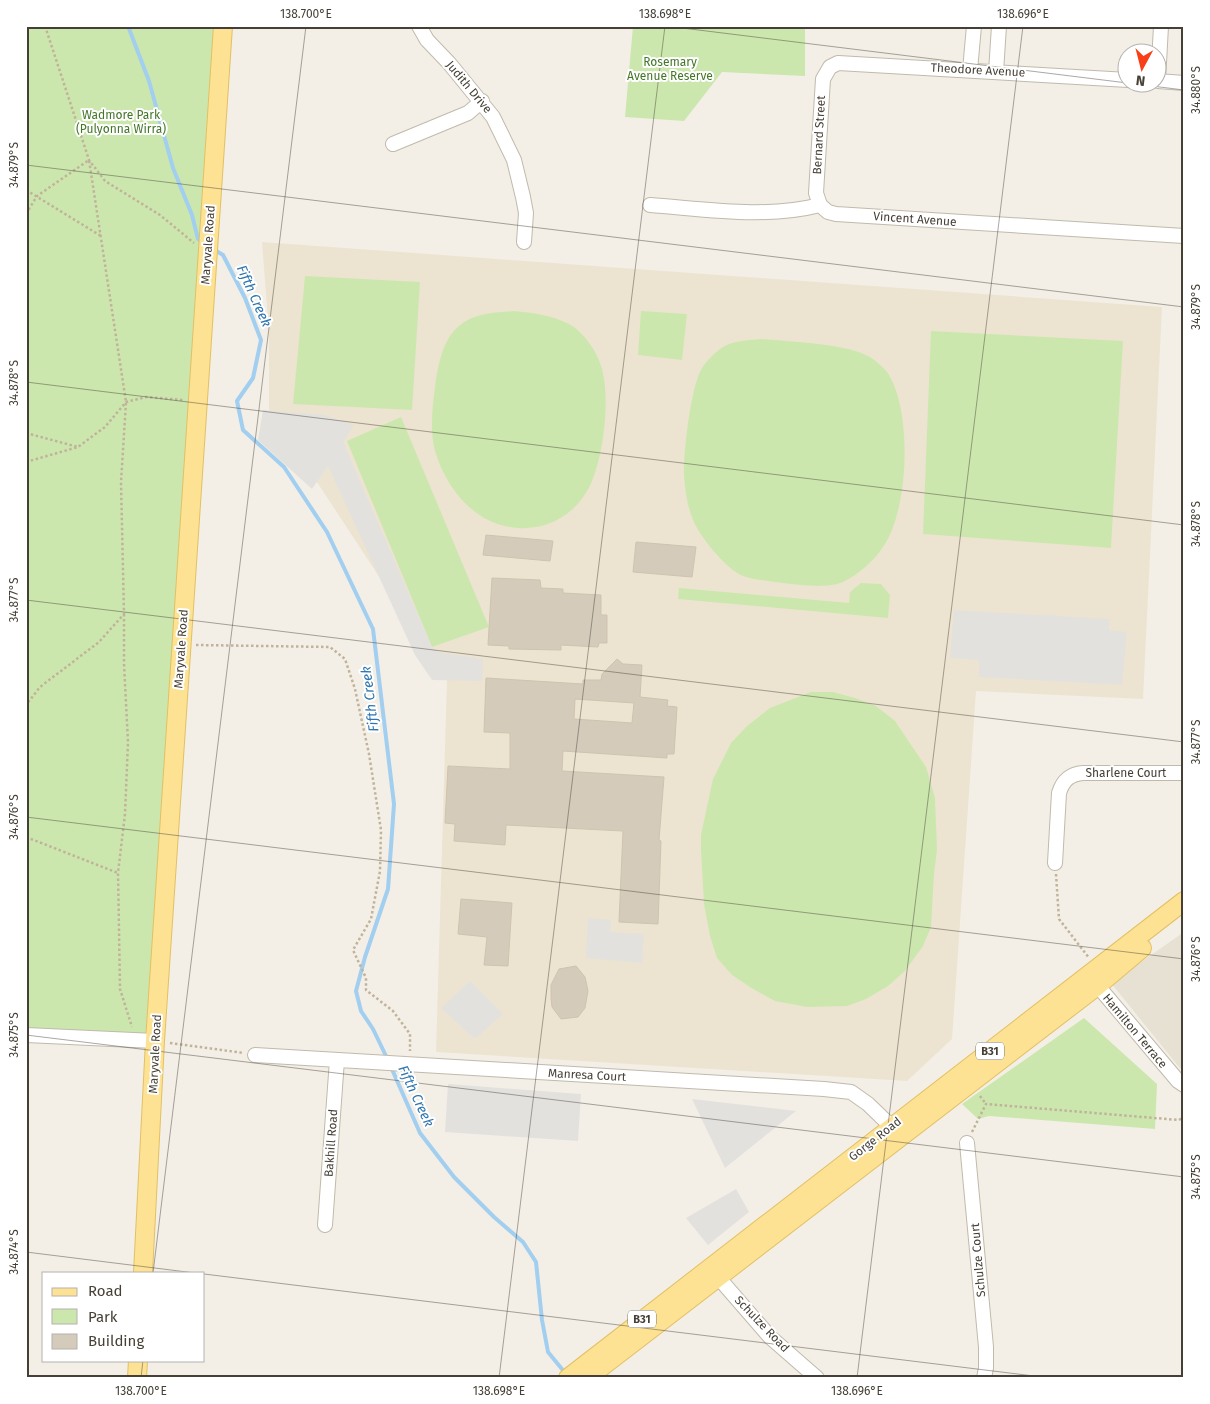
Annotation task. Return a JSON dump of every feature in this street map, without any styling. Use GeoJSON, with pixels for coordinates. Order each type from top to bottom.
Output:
{"type":"FeatureCollection","features":[{"type":"Feature","properties":{"kind":"main road","name":"Maryvale Road"},"geometry":{"type":"LineString","coordinates":[[143,1272],[155,1041],[223,26]]}},
{"type":"Feature","properties":{"kind":"main road","name":"Gorge Road"},"geometry":{"type":"LineString","coordinates":[[577,1376],[714,1273],[896,1131],[1094,976],[1184,901]]}},
{"type":"Feature","properties":{"kind":"main road","name":"Gorge Road"},"geometry":{"type":"LineString","coordinates":[[1094,976],[1184,916]]}},
{"type":"Feature","properties":{"kind":"main road"},"geometry":{"type":"LineString","coordinates":[[138,1362],[138,1378]]}},
{"type":"Feature","properties":{"kind":"street","name":"Judith Drive"},"geometry":{"type":"LineString","coordinates":[[419,26],[427,40],[449,63],[493,117],[514,160],[526,213],[524,242]]}},
{"type":"Feature","properties":{"kind":"street"},"geometry":{"type":"LineString","coordinates":[[970,70],[974,26]]}},
{"type":"Feature","properties":{"kind":"street"},"geometry":{"type":"LineString","coordinates":[[996,72],[999,26]]}},
{"type":"Feature","properties":{"kind":"street"},"geometry":{"type":"LineString","coordinates":[[1160,42],[1161,26]]}},
{"type":"Feature","properties":{"kind":"street","name":"Theodore Avenue"},"geometry":{"type":"LineString","coordinates":[[830,67],[838,62],[1118,79]]}},
{"type":"Feature","properties":{"kind":"street","name":"Bernard Street"},"geometry":{"type":"LineString","coordinates":[[820,205],[816,193],[821,92],[823,78],[830,67]]}},
{"type":"Feature","properties":{"kind":"street"},"geometry":{"type":"LineString","coordinates":[[1168,82],[1184,83],[1184,70]]}},
{"type":"Feature","properties":{"kind":"street"},"geometry":{"type":"LineString","coordinates":[[393,144],[468,113],[482,102]]}},
{"type":"Feature","properties":{"kind":"street"},"geometry":{"type":"LineString","coordinates":[[650,205],[766,212],[798,210],[820,205]]}},
{"type":"Feature","properties":{"kind":"street","name":"Vincent Avenue"},"geometry":{"type":"LineString","coordinates":[[820,205],[828,212],[836,214],[1184,236]]}},
{"type":"Feature","properties":{"kind":"street","name":"Sharlene Court"},"geometry":{"type":"LineString","coordinates":[[1055,862],[1059,793],[1061,786],[1067,778],[1074,774],[1083,773],[1184,773]]}},
{"type":"Feature","properties":{"kind":"street","name":"Hamilton Terrace"},"geometry":{"type":"LineString","coordinates":[[1094,976],[1178,1081],[1184,1085]]}},
{"type":"Feature","properties":{"kind":"street"},"geometry":{"type":"LineString","coordinates":[[26,1035],[155,1041]]}},
{"type":"Feature","properties":{"kind":"street","name":"Manresa Court"},"geometry":{"type":"LineString","coordinates":[[255,1055],[851,1092],[868,1104],[896,1131]]}},
{"type":"Feature","properties":{"kind":"street","name":"Bakhill Road"},"geometry":{"type":"LineString","coordinates":[[325,1225],[337,1060]]}},
{"type":"Feature","properties":{"kind":"street","name":"Schulze Court"},"geometry":{"type":"LineString","coordinates":[[967,1143],[986,1347],[984,1378]]}},
{"type":"Feature","properties":{"kind":"street","name":"Schulze Road"},"geometry":{"type":"LineString","coordinates":[[714,1273],[770,1337],[817,1378]]}},
{"type":"Feature","properties":{"kind":"path"},"geometry":{"type":"LineString","coordinates":[[45,26],[89,160],[126,402],[121,482],[124,664],[128,742],[125,814],[118,873],[120,990],[136,1040]]}},
{"type":"Feature","properties":{"kind":"path"},"geometry":{"type":"LineString","coordinates":[[26,214],[37,196],[89,160]]}},
{"type":"Feature","properties":{"kind":"path"},"geometry":{"type":"LineString","coordinates":[[89,160],[105,181],[160,214],[208,254]]}},
{"type":"Feature","properties":{"kind":"path"},"geometry":{"type":"LineString","coordinates":[[26,190],[101,236]]}},
{"type":"Feature","properties":{"kind":"path"},"geometry":{"type":"LineString","coordinates":[[26,462],[78,447],[105,427],[126,402],[146,396],[198,402]]}},
{"type":"Feature","properties":{"kind":"path"},"geometry":{"type":"LineString","coordinates":[[26,433],[78,447]]}},
{"type":"Feature","properties":{"kind":"path"},"geometry":{"type":"LineString","coordinates":[[26,705],[40,687],[99,642],[124,614]]}},
{"type":"Feature","properties":{"kind":"path"},"geometry":{"type":"LineString","coordinates":[[182,645],[330,647],[345,658],[355,689],[369,754],[381,830],[380,871],[371,919],[353,950],[366,978],[366,990],[393,1011],[410,1034],[404,1064]]}},
{"type":"Feature","properties":{"kind":"path"},"geometry":{"type":"LineString","coordinates":[[26,837],[118,873]]}},
{"type":"Feature","properties":{"kind":"path"},"geometry":{"type":"LineString","coordinates":[[1055,862],[1059,919],[1094,976]]}},
{"type":"Feature","properties":{"kind":"path"},"geometry":{"type":"LineString","coordinates":[[155,1041],[255,1055]]}},
{"type":"Feature","properties":{"kind":"path"},"geometry":{"type":"LineString","coordinates":[[976,1090],[986,1104],[1179,1120],[1184,1117]]}},
{"type":"Feature","properties":{"kind":"path"},"geometry":{"type":"LineString","coordinates":[[967,1143],[986,1104]]}},
{"type":"Feature","properties":{"kind":"shaded area"},"geometry":{"type":"Polygon","coordinates":[[[262,242],[1162,307],[1143,699],[976,691],[952,1039],[907,1081],[436,1052],[447,680],[269,409],[269,333],[262,242]]]}},
{"type":"Feature","properties":{"kind":"shaded area"},"geometry":{"type":"Polygon","coordinates":[[[263,410],[325,415],[354,425],[343,442],[432,647],[438,652],[483,659],[482,681],[432,680],[415,655],[328,466],[312,489],[258,440],[263,410]]]}},
{"type":"Feature","properties":{"kind":"shaded area"},"geometry":{"type":"Polygon","coordinates":[[[954,610],[1109,619],[1109,630],[1127,632],[1122,685],[979,677],[979,660],[950,658],[954,610]]]}},
{"type":"Feature","properties":{"kind":"shaded area"},"geometry":{"type":"Polygon","coordinates":[[[588,918],[611,920],[610,932],[644,934],[642,963],[586,958],[588,918]]]}},
{"type":"Feature","properties":{"kind":"shaded area"},"geometry":{"type":"Polygon","coordinates":[[[1184,932],[1184,1071],[1111,983],[1184,932]]]}},
{"type":"Feature","properties":{"kind":"shaded area"},"geometry":{"type":"Polygon","coordinates":[[[470,981],[503,1014],[475,1039],[441,1008],[470,981]]]}},
{"type":"Feature","properties":{"kind":"shaded area"},"geometry":{"type":"Polygon","coordinates":[[[448,1084],[581,1094],[578,1141],[445,1132],[448,1084]]]}},
{"type":"Feature","properties":{"kind":"shaded area"},"geometry":{"type":"Polygon","coordinates":[[[692,1099],[796,1111],[725,1168],[692,1099]]]}},
{"type":"Feature","properties":{"kind":"shaded area"},"geometry":{"type":"Polygon","coordinates":[[[736,1189],[749,1212],[708,1245],[686,1218],[736,1189]]]}},
{"type":"Feature","properties":{"kind":"green space","name":"Wadmore Park (Pulyonna Wirra)"},"geometry":{"type":"Polygon","coordinates":[[[26,26],[223,26],[155,1041],[26,1035],[26,26]]]}},
{"type":"Feature","properties":{"kind":"green space","name":"Rosemary Avenue Reserve"},"geometry":{"type":"Polygon","coordinates":[[[633,26],[805,26],[805,76],[722,72],[684,121],[625,117],[633,26]]]}},
{"type":"Feature","properties":{"kind":"green space"},"geometry":{"type":"Polygon","coordinates":[[[305,276],[420,282],[412,410],[293,404],[305,276]]]}},
{"type":"Feature","properties":{"kind":"green space"},"geometry":{"type":"Polygon","coordinates":[[[514,311],[556,318],[580,332],[590,343],[600,363],[606,395],[603,441],[600,456],[592,481],[584,496],[572,510],[558,520],[541,526],[522,528],[504,526],[488,520],[473,511],[461,499],[441,468],[432,434],[436,379],[439,362],[448,339],[459,326],[471,318],[489,313],[514,311]]]}},
{"type":"Feature","properties":{"kind":"green space"},"geometry":{"type":"Polygon","coordinates":[[[641,311],[687,314],[682,360],[638,355],[641,311]]]}},
{"type":"Feature","properties":{"kind":"green space"},"geometry":{"type":"Polygon","coordinates":[[[931,331],[1123,341],[1111,548],[923,534],[931,331]]]}},
{"type":"Feature","properties":{"kind":"green space"},"geometry":{"type":"Polygon","coordinates":[[[763,339],[836,346],[863,354],[873,359],[886,370],[895,389],[901,410],[904,434],[904,460],[903,486],[892,531],[883,547],[866,567],[843,582],[834,585],[800,585],[743,576],[729,567],[714,552],[696,527],[691,515],[686,492],[684,465],[688,421],[697,379],[705,363],[722,348],[739,341],[763,339]]]}},
{"type":"Feature","properties":{"kind":"green space"},"geometry":{"type":"Polygon","coordinates":[[[401,417],[489,627],[432,647],[347,441],[401,417]]]}},
{"type":"Feature","properties":{"kind":"green space"},"geometry":{"type":"Polygon","coordinates":[[[861,583],[881,584],[890,595],[888,618],[678,599],[679,588],[849,603],[850,592],[861,583]]]}},
{"type":"Feature","properties":{"kind":"green space"},"geometry":{"type":"Polygon","coordinates":[[[811,692],[833,692],[855,698],[876,706],[895,721],[926,767],[935,798],[937,850],[931,927],[923,946],[905,971],[888,986],[866,999],[847,1006],[807,1007],[775,1001],[732,975],[717,958],[710,936],[704,904],[701,835],[713,779],[731,743],[747,726],[770,708],[811,692]]]}},
{"type":"Feature","properties":{"kind":"green space"},"geometry":{"type":"Polygon","coordinates":[[[1084,1018],[1157,1084],[1155,1129],[989,1116],[978,1119],[962,1104],[1084,1018]]]}},
{"type":"Feature","properties":{"kind":"building"},"geometry":{"type":"Polygon","coordinates":[[[486,535],[553,541],[550,561],[483,555],[486,535]]]}},
{"type":"Feature","properties":{"kind":"building"},"geometry":{"type":"Polygon","coordinates":[[[636,542],[696,547],[692,577],[633,572],[636,542]]]}},
{"type":"Feature","properties":{"kind":"building"},"geometry":{"type":"Polygon","coordinates":[[[492,578],[540,580],[541,588],[563,589],[563,593],[601,595],[601,615],[607,615],[607,643],[599,643],[598,647],[561,645],[561,650],[509,649],[509,646],[488,645],[492,578]]]}},
{"type":"Feature","properties":{"kind":"building"},"geometry":{"type":"Polygon","coordinates":[[[617,659],[623,664],[642,665],[640,697],[668,700],[667,706],[677,707],[674,754],[667,754],[667,758],[563,751],[562,771],[664,777],[659,840],[661,841],[658,924],[619,922],[623,831],[506,825],[505,845],[454,841],[455,824],[445,823],[448,766],[510,769],[510,733],[484,732],[486,678],[583,684],[583,680],[601,680],[602,674],[617,659]],[[575,699],[574,719],[632,723],[634,703],[575,699]]]}},
{"type":"Feature","properties":{"kind":"building"},"geometry":{"type":"Polygon","coordinates":[[[461,899],[512,903],[508,966],[484,965],[487,937],[458,934],[461,899]]]}},
{"type":"Feature","properties":{"kind":"building"},"geometry":{"type":"Polygon","coordinates":[[[576,966],[585,977],[588,991],[585,1008],[578,1017],[561,1019],[552,1007],[551,985],[559,969],[576,966]]]}},
{"type":"Feature","properties":{"kind":"waterway","name":"Fifth Creek"},"geometry":{"type":"LineString","coordinates":[[128,26],[149,81],[173,168],[192,215],[198,239],[203,242]]}},
{"type":"Feature","properties":{"kind":"waterway","name":"Fifth Creek"},"geometry":{"type":"LineString","coordinates":[[213,249],[223,255],[245,298],[261,340],[253,378],[237,401],[243,430],[284,467],[327,532],[373,629],[394,804],[388,889],[365,957],[356,991],[361,1011],[373,1029],[387,1058]]}},
{"type":"Feature","properties":{"kind":"waterway","name":"Fifth Creek"},"geometry":{"type":"LineString","coordinates":[[391,1067],[420,1133],[454,1177],[494,1217],[523,1242],[536,1262],[542,1320],[548,1352],[566,1374]]}}]}
